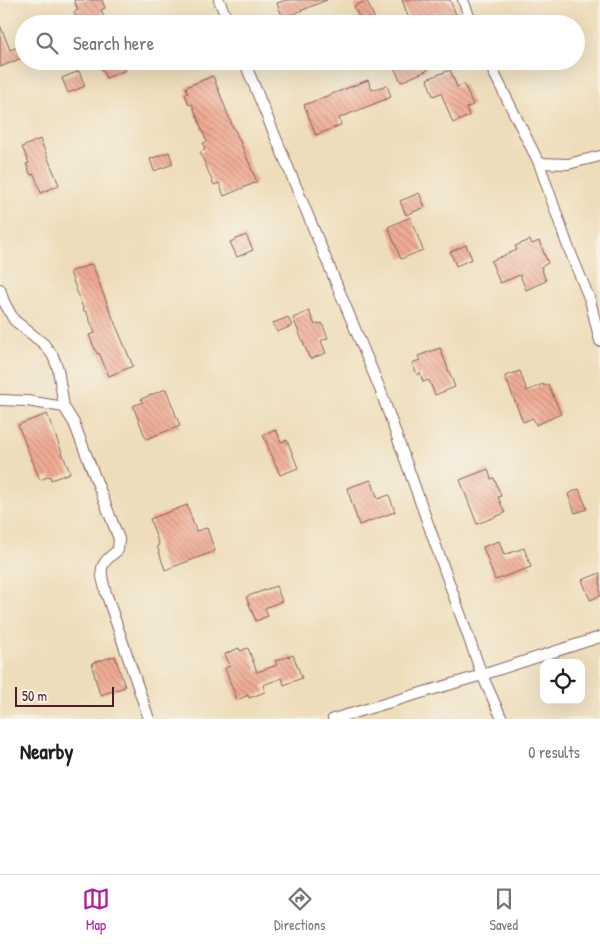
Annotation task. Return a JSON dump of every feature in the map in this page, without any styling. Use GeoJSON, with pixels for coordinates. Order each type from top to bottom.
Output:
{"type":"FeatureCollection","features":[{"type":"Feature","properties":{"kind":"street"},"geometry":{"type":"LineString","coordinates":[[219,0],[225,15]]}},
{"type":"Feature","properties":{"kind":"street"},"geometry":{"type":"LineString","coordinates":[[463,0],[469,15]]}},
{"type":"Feature","properties":{"kind":"street"},"geometry":{"type":"LineString","coordinates":[[248,70],[380,389],[482,675],[502,719]]}},
{"type":"Feature","properties":{"kind":"street"},"geometry":{"type":"LineString","coordinates":[[492,70],[539,164],[566,244],[590,300],[600,341]]}},
{"type":"Feature","properties":{"kind":"street"},"geometry":{"type":"LineString","coordinates":[[539,164],[568,164],[600,156]]}},
{"type":"Feature","properties":{"kind":"street"},"geometry":{"type":"LineString","coordinates":[[0,289],[4,302],[14,320],[44,344],[53,356],[58,369],[64,407],[74,423],[119,539],[118,550],[102,565],[102,575],[106,593],[149,719]]}},
{"type":"Feature","properties":{"kind":"street"},"geometry":{"type":"LineString","coordinates":[[0,400],[27,401],[64,407]]}},
{"type":"Feature","properties":{"kind":"street"},"geometry":{"type":"LineString","coordinates":[[333,719],[482,675],[600,637]]}},
{"type":"Feature","properties":{"kind":"building"},"geometry":{"type":"Polygon","coordinates":[[[74,0],[102,0],[105,8],[101,10],[103,15],[75,15],[74,12],[78,10],[74,0]]]}},
{"type":"Feature","properties":{"kind":"building"},"geometry":{"type":"Polygon","coordinates":[[[286,0],[327,0],[290,15],[282,15],[277,3],[286,0]]]}},
{"type":"Feature","properties":{"kind":"building"},"geometry":{"type":"Polygon","coordinates":[[[402,0],[450,0],[456,15],[408,15],[402,0]]]}},
{"type":"Feature","properties":{"kind":"building"},"geometry":{"type":"Polygon","coordinates":[[[367,1],[373,15],[358,15],[354,6],[367,1]]]}},
{"type":"Feature","properties":{"kind":"building"},"geometry":{"type":"Polygon","coordinates":[[[0,25],[10,50],[15,48],[15,61],[0,67],[0,25]]]}},
{"type":"Feature","properties":{"kind":"building"},"geometry":{"type":"Polygon","coordinates":[[[103,70],[126,70],[106,78],[103,70]]]}},
{"type":"Feature","properties":{"kind":"building"},"geometry":{"type":"Polygon","coordinates":[[[395,70],[428,70],[401,82],[395,70]]]}},
{"type":"Feature","properties":{"kind":"building"},"geometry":{"type":"Polygon","coordinates":[[[450,70],[457,87],[464,84],[473,105],[466,108],[469,116],[453,123],[441,93],[433,96],[427,79],[450,70]]]}},
{"type":"Feature","properties":{"kind":"building"},"geometry":{"type":"Polygon","coordinates":[[[79,71],[85,86],[68,93],[62,78],[79,71]]]}},
{"type":"Feature","properties":{"kind":"building"},"geometry":{"type":"Polygon","coordinates":[[[213,76],[257,182],[224,196],[219,183],[214,185],[200,152],[205,150],[203,143],[207,142],[192,104],[189,105],[185,94],[188,93],[186,87],[213,76]]]}},
{"type":"Feature","properties":{"kind":"building"},"geometry":{"type":"Polygon","coordinates":[[[368,80],[372,90],[387,85],[391,97],[339,118],[341,125],[316,135],[304,105],[368,80]]]}},
{"type":"Feature","properties":{"kind":"building"},"geometry":{"type":"Polygon","coordinates":[[[40,139],[59,185],[41,193],[34,174],[31,175],[26,164],[29,163],[22,147],[40,139]]]}},
{"type":"Feature","properties":{"kind":"building"},"geometry":{"type":"Polygon","coordinates":[[[169,152],[173,164],[154,171],[150,159],[169,152]]]}},
{"type":"Feature","properties":{"kind":"building"},"geometry":{"type":"Polygon","coordinates":[[[419,193],[425,207],[406,215],[400,201],[419,193]]]}},
{"type":"Feature","properties":{"kind":"building"},"geometry":{"type":"Polygon","coordinates":[[[410,217],[423,250],[401,259],[388,227],[410,217]]]}},
{"type":"Feature","properties":{"kind":"building"},"geometry":{"type":"Polygon","coordinates":[[[246,235],[253,250],[237,257],[230,242],[246,235]]]}},
{"type":"Feature","properties":{"kind":"building"},"geometry":{"type":"Polygon","coordinates":[[[530,240],[532,244],[539,241],[548,263],[541,267],[546,281],[526,290],[520,275],[500,283],[491,261],[517,250],[515,246],[530,240]]]}},
{"type":"Feature","properties":{"kind":"building"},"geometry":{"type":"Polygon","coordinates":[[[466,245],[472,259],[456,266],[450,252],[466,245]]]}},
{"type":"Feature","properties":{"kind":"building"},"geometry":{"type":"Polygon","coordinates":[[[92,264],[133,366],[109,376],[89,335],[95,333],[86,311],[84,311],[70,272],[92,264]]]}},
{"type":"Feature","properties":{"kind":"building"},"geometry":{"type":"Polygon","coordinates":[[[309,311],[315,325],[322,323],[328,338],[321,341],[326,353],[310,359],[293,318],[309,311]]]}},
{"type":"Feature","properties":{"kind":"building"},"geometry":{"type":"Polygon","coordinates":[[[288,317],[292,326],[277,332],[273,323],[288,317]]]}},
{"type":"Feature","properties":{"kind":"building"},"geometry":{"type":"Polygon","coordinates":[[[440,348],[455,387],[435,395],[429,380],[423,382],[420,373],[417,375],[412,363],[420,360],[418,356],[440,348]]]}},
{"type":"Feature","properties":{"kind":"building"},"geometry":{"type":"Polygon","coordinates":[[[520,371],[527,391],[543,384],[544,386],[548,384],[561,414],[536,425],[533,418],[523,422],[505,376],[520,371]]]}},
{"type":"Feature","properties":{"kind":"building"},"geometry":{"type":"Polygon","coordinates":[[[166,389],[180,426],[146,439],[133,406],[143,402],[141,399],[166,389]]]}},
{"type":"Feature","properties":{"kind":"building"},"geometry":{"type":"Polygon","coordinates":[[[47,414],[70,473],[51,480],[50,476],[40,480],[18,425],[47,414]]]}},
{"type":"Feature","properties":{"kind":"building"},"geometry":{"type":"Polygon","coordinates":[[[276,430],[281,442],[287,440],[298,468],[280,475],[263,435],[276,430]]]}},
{"type":"Feature","properties":{"kind":"building"},"geometry":{"type":"Polygon","coordinates":[[[488,469],[491,479],[494,478],[501,496],[498,497],[505,513],[477,524],[460,480],[488,469]]]}},
{"type":"Feature","properties":{"kind":"building"},"geometry":{"type":"Polygon","coordinates":[[[371,480],[378,499],[389,495],[395,512],[359,525],[347,488],[371,480]]]}},
{"type":"Feature","properties":{"kind":"building"},"geometry":{"type":"Polygon","coordinates":[[[579,489],[587,509],[575,513],[568,494],[579,489]]]}},
{"type":"Feature","properties":{"kind":"building"},"geometry":{"type":"Polygon","coordinates":[[[187,505],[196,531],[207,528],[215,551],[165,570],[150,519],[187,505]]]}},
{"type":"Feature","properties":{"kind":"building"},"geometry":{"type":"Polygon","coordinates":[[[499,541],[504,555],[524,548],[531,567],[495,580],[483,547],[499,541]]]}},
{"type":"Feature","properties":{"kind":"building"},"geometry":{"type":"Polygon","coordinates":[[[600,573],[600,596],[590,600],[582,580],[600,573]]]}},
{"type":"Feature","properties":{"kind":"building"},"geometry":{"type":"Polygon","coordinates":[[[276,586],[282,601],[265,608],[268,616],[256,621],[246,597],[276,586]]]}},
{"type":"Feature","properties":{"kind":"building"},"geometry":{"type":"Polygon","coordinates":[[[239,648],[240,651],[248,648],[257,672],[277,665],[275,661],[293,655],[302,678],[284,685],[282,678],[263,685],[265,692],[249,698],[248,695],[237,700],[225,668],[230,666],[225,654],[239,648]]]}},
{"type":"Feature","properties":{"kind":"building"},"geometry":{"type":"Polygon","coordinates":[[[115,656],[125,687],[100,695],[92,663],[115,656]]]}}]}
